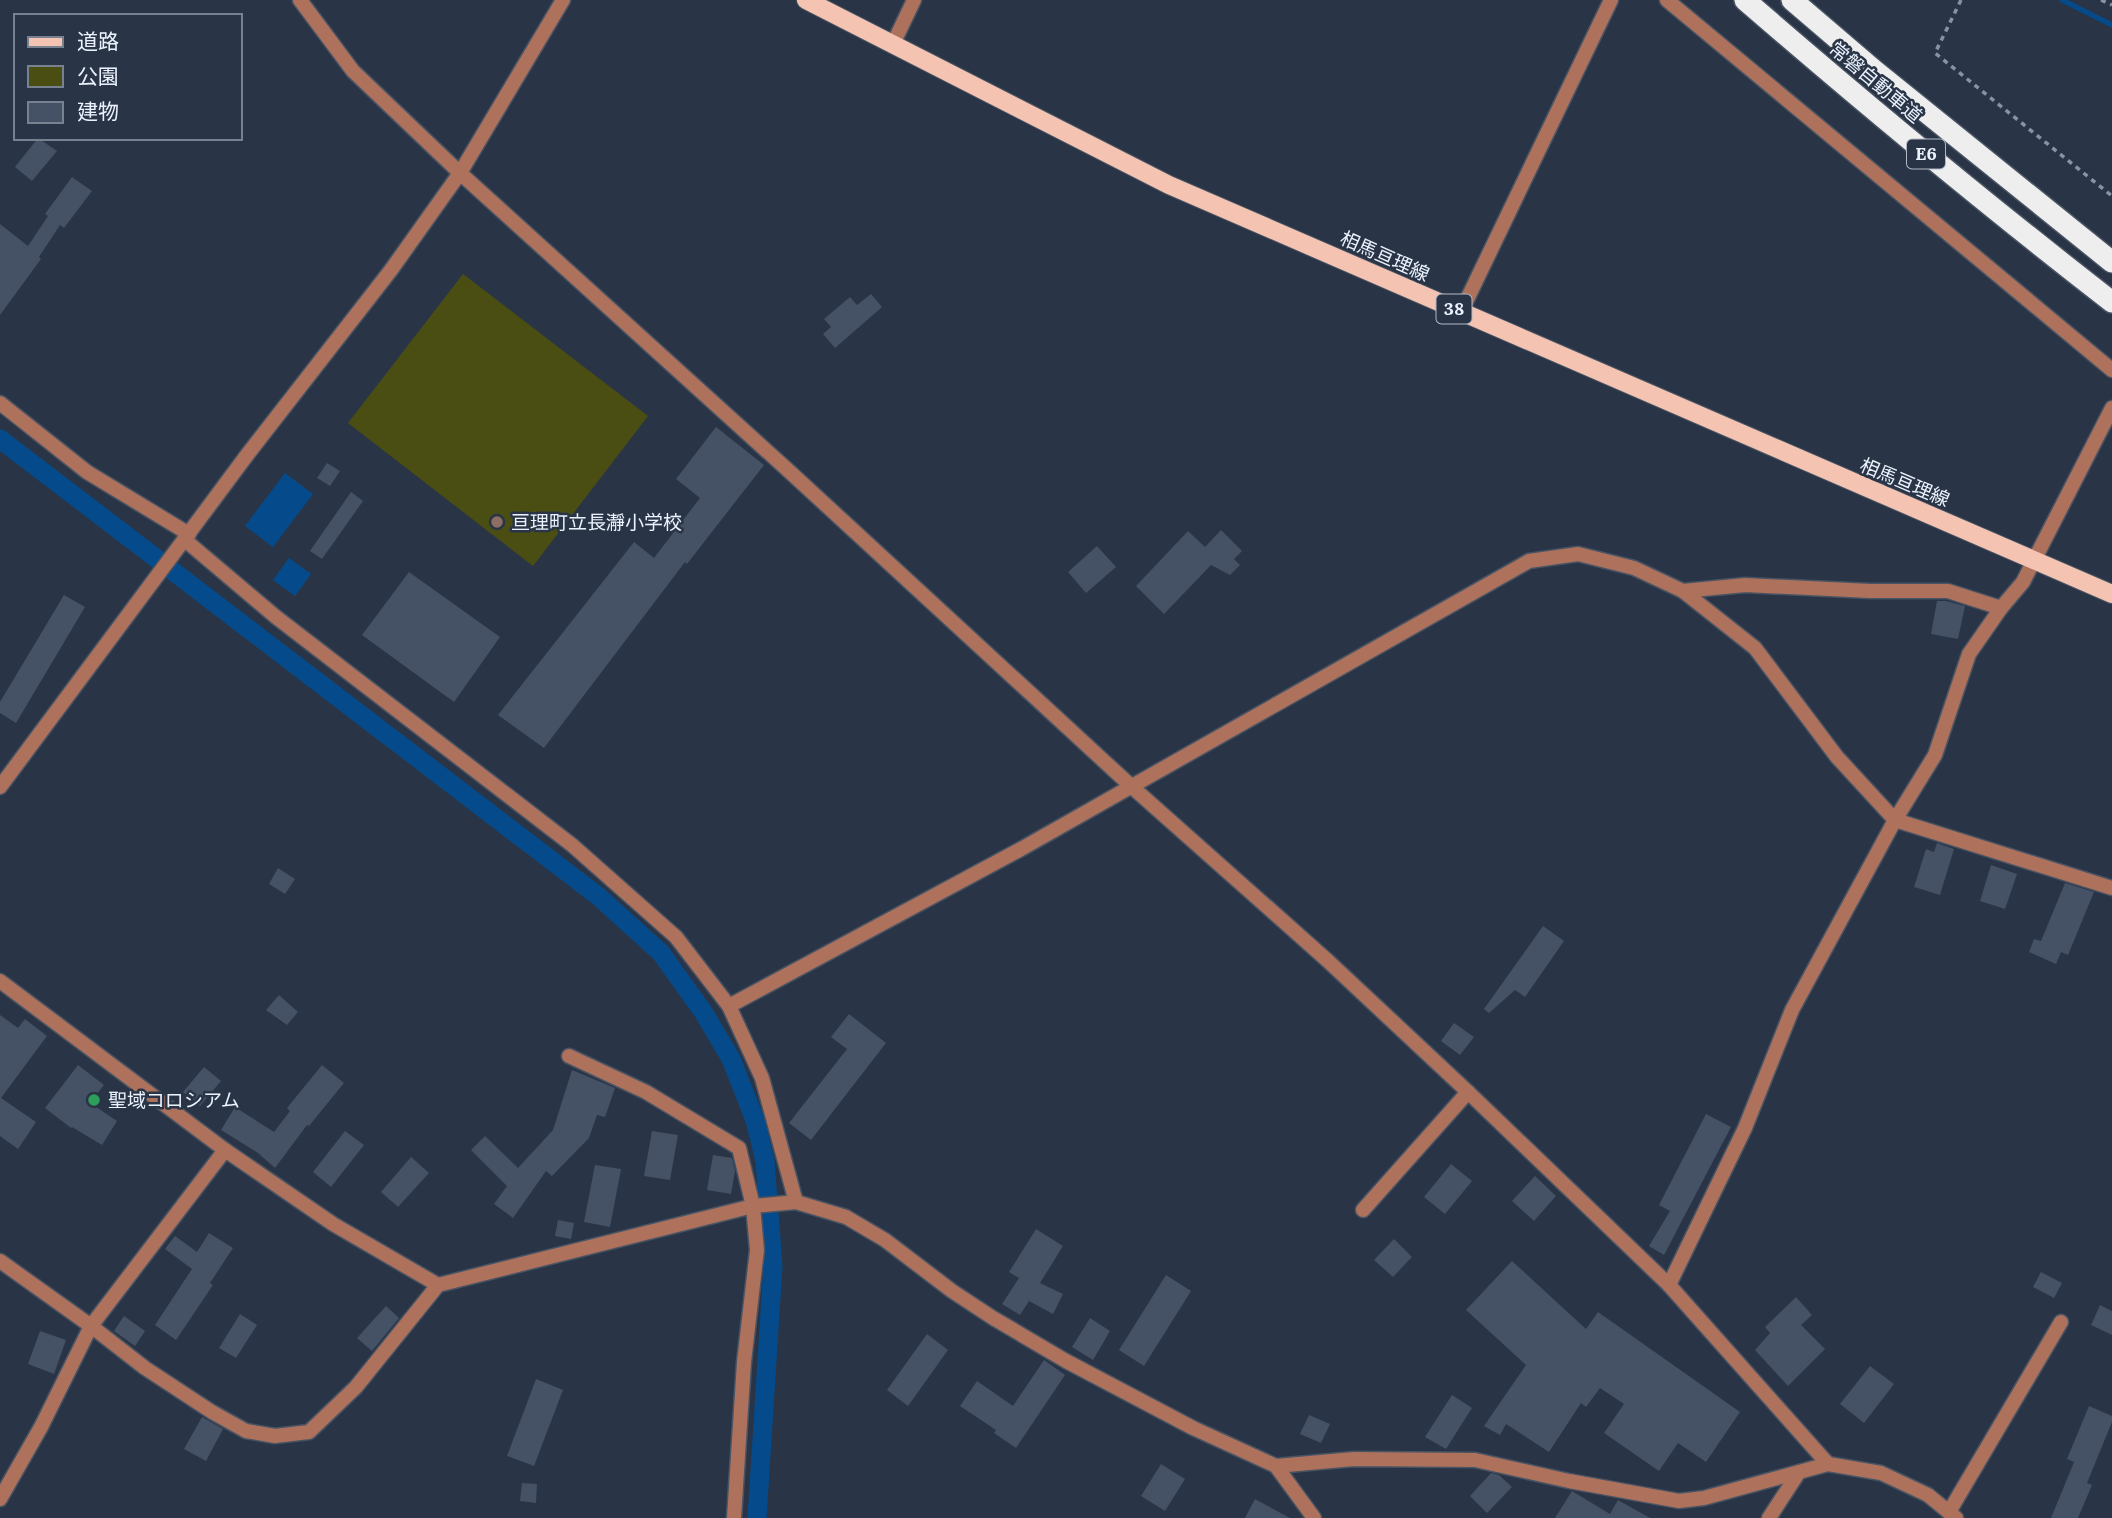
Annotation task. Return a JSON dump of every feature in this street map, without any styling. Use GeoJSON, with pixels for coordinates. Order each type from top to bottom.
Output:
{"type":"FeatureCollection","features":[{"type":"Feature","properties":{"kind":"highway","name":"常磐自動車道"},"geometry":{"type":"LineString","coordinates":[[1745,0],[1864,103],[2112,302]]}},
{"type":"Feature","properties":{"kind":"highway","name":"常磐自動車道"},"geometry":{"type":"LineString","coordinates":[[1792,0],[1875,71],[2112,262]]}},
{"type":"Feature","properties":{"kind":"main road","name":"相馬亘理線"},"geometry":{"type":"LineString","coordinates":[[806,0],[1169,185],[2112,594]]}},
{"type":"Feature","properties":{"kind":"street"},"geometry":{"type":"LineString","coordinates":[[300,0],[353,71],[460,173],[1131,786],[1328,961],[1468,1092],[1669,1285],[1828,1464]]}},
{"type":"Feature","properties":{"kind":"street"},"geometry":{"type":"LineString","coordinates":[[0,787],[247,455],[391,270],[460,173],[563,0]]}},
{"type":"Feature","properties":{"kind":"street"},"geometry":{"type":"LineString","coordinates":[[892,44],[914,0]]}},
{"type":"Feature","properties":{"kind":"street"},"geometry":{"type":"LineString","coordinates":[[1461,312],[1611,0]]}},
{"type":"Feature","properties":{"kind":"street"},"geometry":{"type":"LineString","coordinates":[[1667,0],[2112,370]]}},
{"type":"Feature","properties":{"kind":"street"},"geometry":{"type":"LineString","coordinates":[[0,403],[87,472],[184,541],[276,617],[572,845],[676,937],[729,1006],[762,1078],[796,1202]]}},
{"type":"Feature","properties":{"kind":"street"},"geometry":{"type":"LineString","coordinates":[[1669,1285],[1745,1128],[1792,1010],[1895,820],[1935,755],[1969,654],[2023,582],[2112,408]]}},
{"type":"Feature","properties":{"kind":"street"},"geometry":{"type":"LineString","coordinates":[[729,1006],[1131,786],[1529,561],[1577,554],[1634,568],[1683,591],[1755,648],[1837,757],[1895,820],[2112,888]]}},
{"type":"Feature","properties":{"kind":"street"},"geometry":{"type":"LineString","coordinates":[[1683,591],[1745,584],[1870,591],[1948,591],[2001,608]]}},
{"type":"Feature","properties":{"kind":"street"},"geometry":{"type":"LineString","coordinates":[[0,981],[225,1150],[333,1224],[439,1285]]}},
{"type":"Feature","properties":{"kind":"street"},"geometry":{"type":"LineString","coordinates":[[569,1056],[646,1092],[739,1148],[753,1206],[757,1250],[744,1362],[734,1518]]}},
{"type":"Feature","properties":{"kind":"street"},"geometry":{"type":"LineString","coordinates":[[1363,1210],[1468,1092]]}},
{"type":"Feature","properties":{"kind":"street"},"geometry":{"type":"LineString","coordinates":[[0,1499],[41,1427],[91,1326],[225,1150]]}},
{"type":"Feature","properties":{"kind":"street"},"geometry":{"type":"LineString","coordinates":[[0,1261],[145,1368],[212,1412],[246,1431],[275,1436],[309,1432],[356,1387],[439,1285],[753,1206],[796,1202],[846,1217],[885,1240],[972,1305],[1056,1355],[1193,1428],[1276,1466],[1314,1518]]}},
{"type":"Feature","properties":{"kind":"street"},"geometry":{"type":"LineString","coordinates":[[1276,1466],[1354,1459],[1475,1460],[1679,1501],[1704,1498],[1828,1464],[1881,1473],[1928,1496],[1953,1515],[2062,1322]]}},
{"type":"Feature","properties":{"kind":"street"},"geometry":{"type":"LineString","coordinates":[[1769,1518],[1799,1472]]}},
{"type":"Feature","properties":{"kind":"path"},"geometry":{"type":"LineString","coordinates":[[1961,0],[1935,53],[2112,196]]}},
{"type":"Feature","properties":{"kind":"path"},"geometry":{"type":"LineString","coordinates":[[2101,0],[2112,5]]}},
{"type":"Feature","properties":{"kind":"green space"},"geometry":{"type":"Polygon","coordinates":[[[463,274],[648,416],[533,566],[348,423],[463,274]]]}},
{"type":"Feature","properties":{"kind":"water"},"geometry":{"type":"Polygon","coordinates":[[[285,473],[313,494],[273,547],[245,526],[285,473]]]}},
{"type":"Feature","properties":{"kind":"water"},"geometry":{"type":"Polygon","coordinates":[[[289,558],[311,574],[295,596],[273,580],[289,558]]]}},
{"type":"Feature","properties":{"kind":"building"},"geometry":{"type":"Polygon","coordinates":[[[36,140],[41,140],[57,151],[32,181],[15,167],[36,140]]]}},
{"type":"Feature","properties":{"kind":"building"},"geometry":{"type":"Polygon","coordinates":[[[72,177],[92,191],[64,228],[60,225],[39,257],[41,259],[0,315],[0,224],[28,246],[48,216],[45,214],[72,177]]]}},
{"type":"Feature","properties":{"kind":"building"},"geometry":{"type":"Polygon","coordinates":[[[871,294],[882,307],[835,348],[823,334],[831,327],[824,319],[850,297],[857,305],[871,294]]]}},
{"type":"Feature","properties":{"kind":"building"},"geometry":{"type":"Polygon","coordinates":[[[716,427],[764,465],[687,564],[685,562],[544,748],[498,715],[634,542],[654,558],[700,498],[676,479],[716,427]]]}},
{"type":"Feature","properties":{"kind":"building"},"geometry":{"type":"Polygon","coordinates":[[[327,463],[340,471],[330,486],[317,478],[327,463]]]}},
{"type":"Feature","properties":{"kind":"building"},"geometry":{"type":"Polygon","coordinates":[[[351,492],[363,501],[322,559],[310,551],[351,492]]]}},
{"type":"Feature","properties":{"kind":"building"},"geometry":{"type":"Polygon","coordinates":[[[1221,530],[1242,551],[1234,559],[1240,565],[1230,575],[1211,565],[1164,614],[1136,586],[1188,531],[1205,547],[1221,530]]]}},
{"type":"Feature","properties":{"kind":"building"},"geometry":{"type":"Polygon","coordinates":[[[1097,546],[1116,567],[1086,593],[1068,572],[1097,546]]]}},
{"type":"Feature","properties":{"kind":"building"},"geometry":{"type":"Polygon","coordinates":[[[409,572],[500,637],[454,702],[362,635],[409,572]]]}},
{"type":"Feature","properties":{"kind":"building"},"geometry":{"type":"Polygon","coordinates":[[[64,595],[85,607],[16,723],[0,713],[0,702],[64,595]]]}},
{"type":"Feature","properties":{"kind":"building"},"geometry":{"type":"Polygon","coordinates":[[[1937,601],[1965,606],[1958,639],[1931,634],[1937,601]]]}},
{"type":"Feature","properties":{"kind":"building"},"geometry":{"type":"Polygon","coordinates":[[[1937,843],[1954,849],[1940,895],[1914,887],[1926,849],[1934,852],[1937,843]]]}},
{"type":"Feature","properties":{"kind":"building"},"geometry":{"type":"Polygon","coordinates":[[[1991,865],[2017,874],[2005,909],[1980,901],[1991,865]]]}},
{"type":"Feature","properties":{"kind":"building"},"geometry":{"type":"Polygon","coordinates":[[[278,868],[295,879],[285,894],[269,884],[278,868]]]}},
{"type":"Feature","properties":{"kind":"building"},"geometry":{"type":"Polygon","coordinates":[[[2065,883],[2094,892],[2068,955],[2061,952],[2056,964],[2029,952],[2034,939],[2041,941],[2065,883]]]}},
{"type":"Feature","properties":{"kind":"building"},"geometry":{"type":"Polygon","coordinates":[[[1543,926],[1564,941],[1525,997],[1515,990],[1489,1013],[1484,1009],[1543,926]]]}},
{"type":"Feature","properties":{"kind":"building"},"geometry":{"type":"Polygon","coordinates":[[[279,995],[298,1012],[287,1025],[266,1010],[279,995]]]}},
{"type":"Feature","properties":{"kind":"building"},"geometry":{"type":"Polygon","coordinates":[[[849,1014],[886,1043],[811,1140],[789,1123],[847,1049],[831,1037],[849,1014]]]}},
{"type":"Feature","properties":{"kind":"building"},"geometry":{"type":"Polygon","coordinates":[[[0,1015],[18,1028],[25,1019],[47,1036],[1,1098],[36,1122],[18,1149],[0,1136],[0,1015]]]}},
{"type":"Feature","properties":{"kind":"building"},"geometry":{"type":"Polygon","coordinates":[[[1454,1023],[1474,1037],[1460,1055],[1441,1041],[1454,1023]]]}},
{"type":"Feature","properties":{"kind":"building"},"geometry":{"type":"Polygon","coordinates":[[[78,1065],[104,1085],[90,1103],[117,1121],[102,1145],[71,1128],[45,1108],[78,1065]]]}},
{"type":"Feature","properties":{"kind":"building"},"geometry":{"type":"Polygon","coordinates":[[[322,1065],[344,1083],[309,1126],[307,1125],[275,1168],[258,1153],[221,1130],[235,1107],[274,1132],[290,1111],[287,1108],[322,1065]]]}},
{"type":"Feature","properties":{"kind":"building"},"geometry":{"type":"Polygon","coordinates":[[[204,1067],[221,1081],[200,1106],[183,1092],[204,1067]]]}},
{"type":"Feature","properties":{"kind":"building"},"geometry":{"type":"Polygon","coordinates":[[[572,1070],[615,1088],[605,1117],[597,1115],[589,1138],[552,1176],[546,1171],[513,1218],[494,1204],[507,1186],[471,1150],[485,1136],[518,1168],[553,1130],[572,1070]]]}},
{"type":"Feature","properties":{"kind":"building"},"geometry":{"type":"Polygon","coordinates":[[[1706,1114],[1731,1127],[1664,1255],[1649,1246],[1670,1211],[1659,1205],[1706,1114]]]}},
{"type":"Feature","properties":{"kind":"building"},"geometry":{"type":"Polygon","coordinates":[[[345,1131],[364,1145],[331,1187],[313,1172],[345,1131]]]}},
{"type":"Feature","properties":{"kind":"building"},"geometry":{"type":"Polygon","coordinates":[[[652,1131],[678,1135],[670,1180],[644,1176],[652,1131]]]}},
{"type":"Feature","properties":{"kind":"building"},"geometry":{"type":"Polygon","coordinates":[[[713,1155],[732,1158],[735,1171],[731,1194],[707,1190],[713,1155]]]}},
{"type":"Feature","properties":{"kind":"building"},"geometry":{"type":"Polygon","coordinates":[[[411,1157],[429,1173],[398,1207],[381,1192],[411,1157]]]}},
{"type":"Feature","properties":{"kind":"building"},"geometry":{"type":"Polygon","coordinates":[[[1451,1164],[1472,1181],[1445,1214],[1424,1197],[1451,1164]]]}},
{"type":"Feature","properties":{"kind":"building"},"geometry":{"type":"Polygon","coordinates":[[[595,1165],[621,1169],[610,1227],[584,1222],[595,1165]]]}},
{"type":"Feature","properties":{"kind":"building"},"geometry":{"type":"Polygon","coordinates":[[[1535,1176],[1556,1196],[1534,1221],[1512,1201],[1535,1176]]]}},
{"type":"Feature","properties":{"kind":"building"},"geometry":{"type":"Polygon","coordinates":[[[558,1220],[574,1223],[571,1239],[555,1236],[558,1220]]]}},
{"type":"Feature","properties":{"kind":"building"},"geometry":{"type":"Polygon","coordinates":[[[1036,1229],[1063,1246],[1040,1283],[1063,1294],[1053,1314],[1029,1301],[1020,1315],[1002,1304],[1019,1278],[1009,1272],[1036,1229]]]}},
{"type":"Feature","properties":{"kind":"building"},"geometry":{"type":"Polygon","coordinates":[[[209,1233],[233,1248],[210,1283],[213,1285],[176,1340],[155,1325],[192,1269],[165,1249],[175,1236],[197,1252],[209,1233]]]}},
{"type":"Feature","properties":{"kind":"building"},"geometry":{"type":"Polygon","coordinates":[[[1394,1239],[1412,1257],[1393,1277],[1374,1260],[1394,1239]]]}},
{"type":"Feature","properties":{"kind":"building"},"geometry":{"type":"Polygon","coordinates":[[[1512,1261],[1586,1329],[1598,1312],[1740,1412],[1706,1462],[1678,1443],[1659,1471],[1604,1433],[1624,1404],[1600,1388],[1586,1407],[1581,1403],[1549,1452],[1506,1424],[1500,1435],[1484,1426],[1526,1365],[1466,1310],[1512,1261]]]}},
{"type":"Feature","properties":{"kind":"building"},"geometry":{"type":"Polygon","coordinates":[[[2041,1272],[2062,1283],[2054,1298],[2033,1287],[2041,1272]]]}},
{"type":"Feature","properties":{"kind":"building"},"geometry":{"type":"Polygon","coordinates":[[[1166,1275],[1191,1291],[1144,1366],[1119,1350],[1166,1275]]]}},
{"type":"Feature","properties":{"kind":"building"},"geometry":{"type":"Polygon","coordinates":[[[1796,1297],[1812,1315],[1801,1325],[1825,1349],[1788,1386],[1755,1350],[1770,1333],[1765,1327],[1796,1297]]]}},
{"type":"Feature","properties":{"kind":"building"},"geometry":{"type":"Polygon","coordinates":[[[2100,1305],[2112,1311],[2112,1335],[2091,1325],[2100,1305]]]}},
{"type":"Feature","properties":{"kind":"building"},"geometry":{"type":"Polygon","coordinates":[[[386,1306],[399,1318],[372,1351],[357,1338],[386,1306]]]}},
{"type":"Feature","properties":{"kind":"building"},"geometry":{"type":"Polygon","coordinates":[[[240,1314],[257,1325],[236,1358],[219,1348],[240,1314]]]}},
{"type":"Feature","properties":{"kind":"building"},"geometry":{"type":"Polygon","coordinates":[[[124,1316],[145,1331],[135,1346],[114,1331],[124,1316]]]}},
{"type":"Feature","properties":{"kind":"building"},"geometry":{"type":"Polygon","coordinates":[[[1090,1318],[1110,1331],[1093,1360],[1072,1347],[1090,1318]]]}},
{"type":"Feature","properties":{"kind":"building"},"geometry":{"type":"Polygon","coordinates":[[[40,1331],[66,1340],[54,1374],[28,1364],[40,1331]]]}},
{"type":"Feature","properties":{"kind":"building"},"geometry":{"type":"Polygon","coordinates":[[[927,1334],[948,1350],[908,1406],[887,1390],[927,1334]]]}},
{"type":"Feature","properties":{"kind":"building"},"geometry":{"type":"Polygon","coordinates":[[[1044,1360],[1065,1375],[1016,1448],[994,1433],[996,1430],[960,1406],[977,1381],[1013,1406],[1044,1360]]]}},
{"type":"Feature","properties":{"kind":"building"},"geometry":{"type":"Polygon","coordinates":[[[1870,1366],[1894,1384],[1864,1423],[1840,1404],[1870,1366]]]}},
{"type":"Feature","properties":{"kind":"building"},"geometry":{"type":"Polygon","coordinates":[[[536,1379],[563,1390],[534,1466],[507,1456],[536,1379]]]}},
{"type":"Feature","properties":{"kind":"building"},"geometry":{"type":"Polygon","coordinates":[[[1452,1395],[1472,1408],[1446,1449],[1425,1437],[1452,1395]]]}},
{"type":"Feature","properties":{"kind":"building"},"geometry":{"type":"Polygon","coordinates":[[[2089,1406],[2112,1416],[2087,1483],[2092,1485],[2078,1518],[2051,1518],[2074,1462],[2067,1459],[2089,1406]]]}},
{"type":"Feature","properties":{"kind":"building"},"geometry":{"type":"Polygon","coordinates":[[[1309,1415],[1330,1424],[1321,1443],[1300,1434],[1309,1415]]]}},
{"type":"Feature","properties":{"kind":"building"},"geometry":{"type":"Polygon","coordinates":[[[202,1417],[223,1429],[206,1461],[184,1449],[202,1417]]]}},
{"type":"Feature","properties":{"kind":"building"},"geometry":{"type":"Polygon","coordinates":[[[1161,1464],[1185,1479],[1165,1511],[1141,1496],[1161,1464]]]}},
{"type":"Feature","properties":{"kind":"building"},"geometry":{"type":"Polygon","coordinates":[[[1491,1473],[1499,1475],[1512,1487],[1487,1513],[1470,1496],[1491,1473]]]}},
{"type":"Feature","properties":{"kind":"building"},"geometry":{"type":"Polygon","coordinates":[[[522,1483],[537,1484],[536,1503],[520,1501],[522,1483]]]}},
{"type":"Feature","properties":{"kind":"building"},"geometry":{"type":"Polygon","coordinates":[[[1572,1491],[1610,1514],[1618,1500],[1650,1518],[1555,1518],[1572,1491]]]}},
{"type":"Feature","properties":{"kind":"building"},"geometry":{"type":"Polygon","coordinates":[[[1255,1499],[1290,1518],[1245,1518],[1255,1499]]]}},
{"type":"Feature","properties":{"kind":"waterway"},"geometry":{"type":"LineString","coordinates":[[2062,0],[2112,25]]}},
{"type":"Feature","properties":{"kind":"waterway"},"geometry":{"type":"LineString","coordinates":[[0,439],[598,896],[661,953],[704,1013],[731,1059],[755,1120],[765,1161],[773,1266],[757,1518]]}},
{"type":"Feature","properties":{"kind":"place","name":"亘理町立長瀞小学校"},"geometry":{"type":"Point","coordinates":[497,522]}},
{"type":"Feature","properties":{"kind":"place","name":"聖域コロシアム"},"geometry":{"type":"Point","coordinates":[94,1100]}}]}
